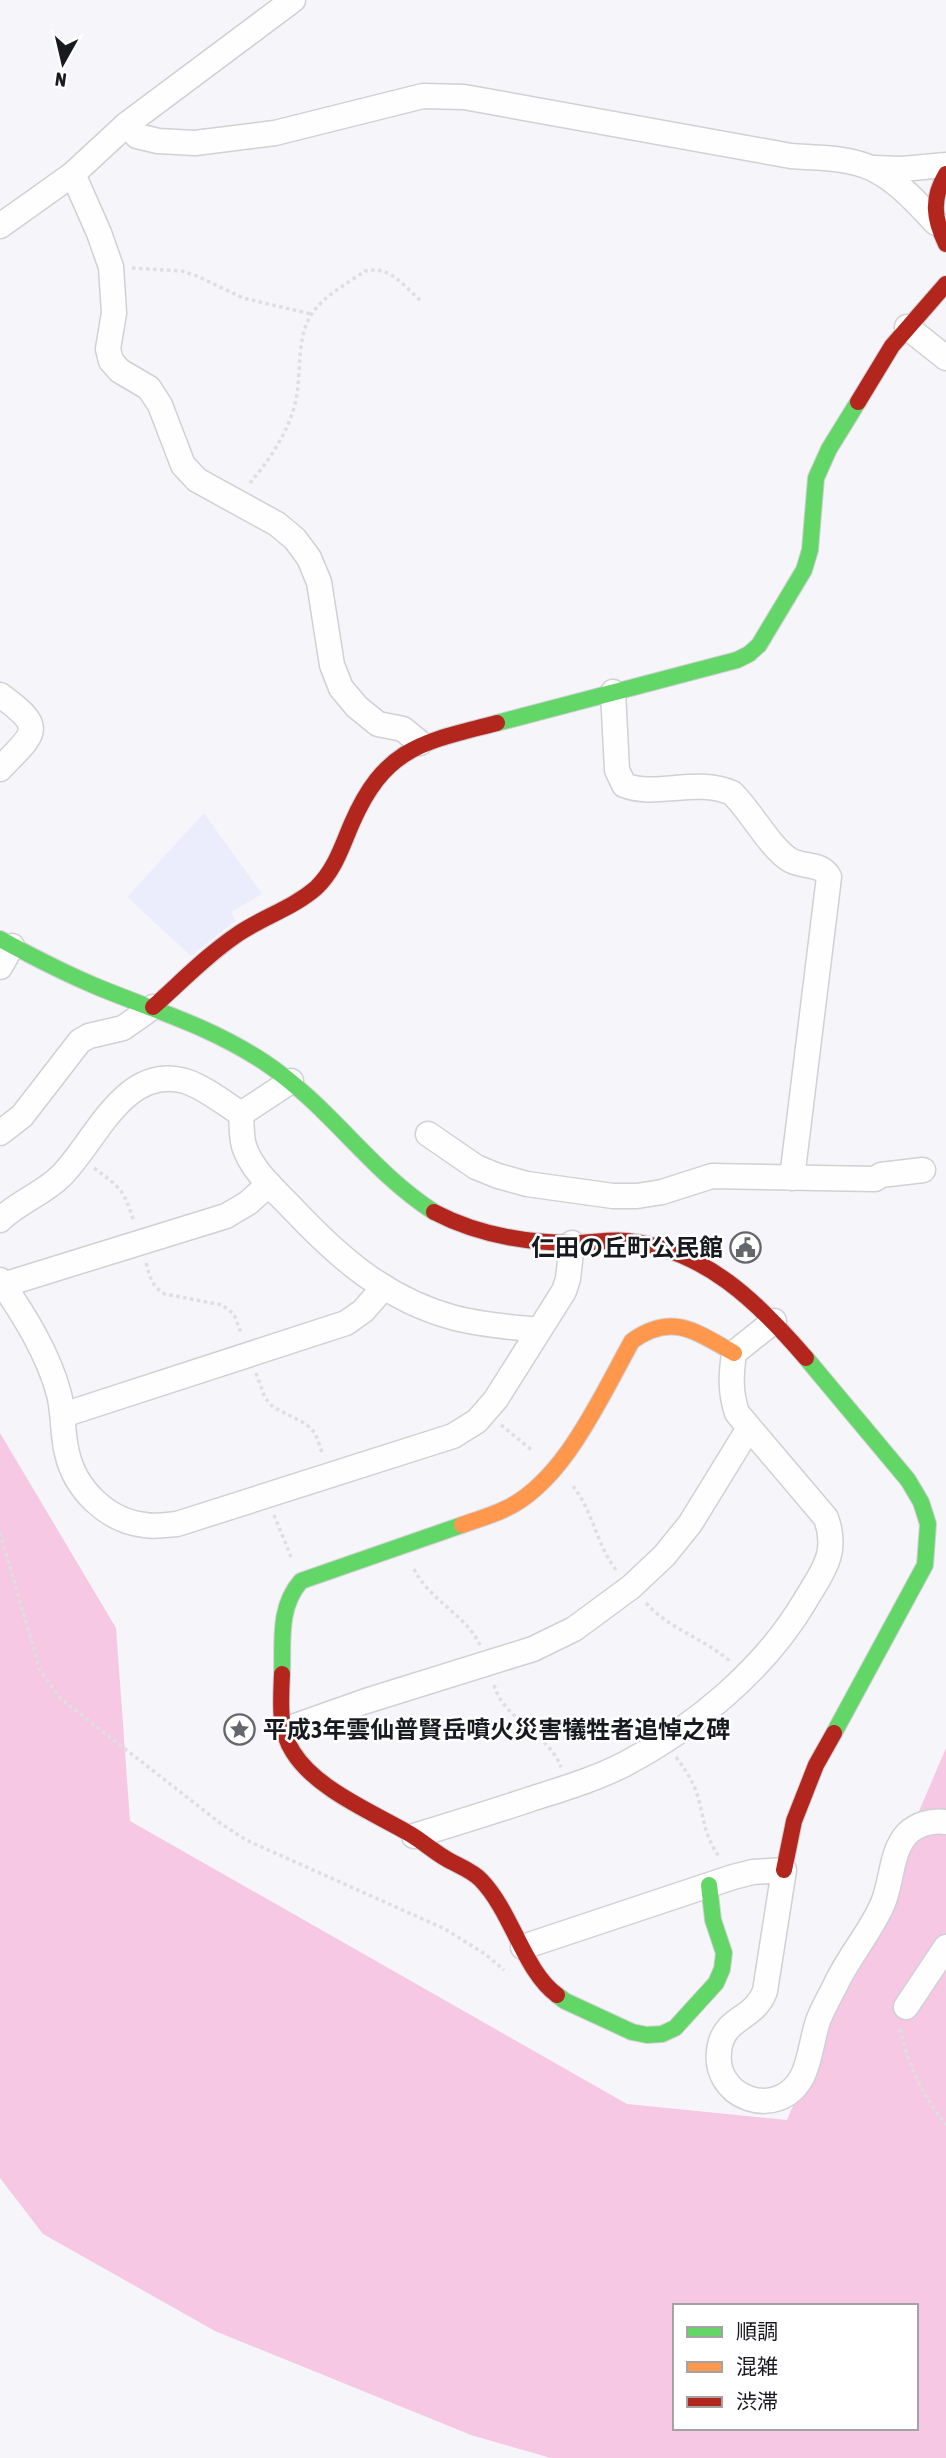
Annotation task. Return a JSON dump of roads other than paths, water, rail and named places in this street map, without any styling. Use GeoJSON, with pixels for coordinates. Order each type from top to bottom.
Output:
{"type":"FeatureCollection","features":[{"type":"Feature","properties":{"kind":"street"},"geometry":{"type":"LineString","coordinates":[[0,226],[73,174],[127,124],[292,0]]}},
{"type":"Feature","properties":{"kind":"street"},"geometry":{"type":"LineString","coordinates":[[127,124],[137,136],[158,141],[195,143],[275,133],[423,96],[464,97],[791,156],[843,160],[872,168],[902,169],[946,165]]}},
{"type":"Feature","properties":{"kind":"street"},"geometry":{"type":"LineString","coordinates":[[872,168],[891,180],[941,234]]}},
{"type":"Feature","properties":{"kind":"street"},"geometry":{"type":"LineString","coordinates":[[73,174],[111,267],[114,313],[108,349],[111,361],[121,371],[149,388],[160,405],[183,465],[197,480],[277,524],[295,539],[309,558],[319,582],[332,665],[341,688],[357,707],[378,724],[403,729],[420,743]]}},
{"type":"Feature","properties":{"kind":"street"},"geometry":{"type":"LineString","coordinates":[[941,234],[933,209],[936,194],[946,174]]}},
{"type":"Feature","properties":{"kind":"street"},"geometry":{"type":"LineString","coordinates":[[0,1133],[22,1116],[80,1041],[89,1036],[124,1028],[153,1007],[236,936],[304,898],[325,878],[340,854],[362,798],[377,775],[394,757],[420,743],[737,660],[748,654],[758,645],[804,570],[810,550],[816,478],[829,449],[892,346],[946,284]]}},
{"type":"Feature","properties":{"kind":"street"},"geometry":{"type":"LineString","coordinates":[[907,327],[946,358]]}},
{"type":"Feature","properties":{"kind":"street"},"geometry":{"type":"LineString","coordinates":[[613,692],[617,770],[624,785],[641,789],[700,786],[720,788],[732,793],[782,854],[803,865],[826,870],[829,877],[792,1178]]}},
{"type":"Feature","properties":{"kind":"street"},"geometry":{"type":"LineString","coordinates":[[0,695],[24,712],[30,721],[31,730],[29,738],[0,769]]}},
{"type":"Feature","properties":{"kind":"street"},"geometry":{"type":"LineString","coordinates":[[4,951],[199,1025],[240,1047],[291,1081],[375,1167],[409,1196],[461,1225],[520,1240],[572,1243],[627,1241],[658,1246],[685,1255],[738,1287],[774,1321],[918,1492],[924,1505],[929,1536],[925,1564],[816,1765],[794,1821],[762,2001],[755,2010],[731,2025],[722,2036],[718,2066],[723,2080],[734,2092],[748,2099],[766,2101],[783,2097],[796,2088],[804,2074],[818,2020],[837,1981],[882,1907],[890,1886],[898,1846],[908,1833],[922,1824],[946,1822]]}},
{"type":"Feature","properties":{"kind":"street"},"geometry":{"type":"LineString","coordinates":[[0,1220],[8,1212],[51,1186],[79,1157],[131,1090],[156,1080],[186,1082],[241,1114]]}},
{"type":"Feature","properties":{"kind":"street"},"geometry":{"type":"LineString","coordinates":[[241,1114],[291,1081]]}},
{"type":"Feature","properties":{"kind":"street"},"geometry":{"type":"LineString","coordinates":[[241,1114],[244,1145],[254,1165],[326,1245],[353,1268],[427,1309],[454,1318],[539,1330]]}},
{"type":"Feature","properties":{"kind":"street"},"geometry":{"type":"LineString","coordinates":[[428,1134],[476,1167],[498,1176],[527,1184],[613,1196],[662,1192],[712,1176],[875,1179],[881,1175],[923,1170]]}},
{"type":"Feature","properties":{"kind":"street"},"geometry":{"type":"LineString","coordinates":[[269,1184],[238,1210],[2,1282],[44,1354],[59,1393],[64,1415],[66,1449],[75,1476],[103,1508],[129,1522],[144,1525],[177,1524],[453,1436],[477,1421],[486,1412],[539,1330],[568,1279],[572,1243]]}},
{"type":"Feature","properties":{"kind":"street"},"geometry":{"type":"LineString","coordinates":[[64,1415],[346,1322],[363,1311],[384,1287]]}},
{"type":"Feature","properties":{"kind":"street"},"geometry":{"type":"LineString","coordinates":[[414,1836],[568,1787],[623,1765],[665,1741],[703,1714],[771,1648],[797,1614],[830,1556],[832,1543],[826,1518],[737,1413],[731,1397],[734,1353],[774,1321]]}},
{"type":"Feature","properties":{"kind":"street"},"geometry":{"type":"LineString","coordinates":[[709,1885],[713,1920],[724,1953],[722,1969],[716,1983],[675,2028],[662,2034],[632,2032],[565,2001],[538,1976],[509,1916],[480,1878],[325,1785],[308,1771],[292,1751],[284,1730],[281,1695],[285,1608],[290,1593],[301,1581],[504,1510],[532,1491],[554,1469],[572,1444],[632,1341],[644,1331],[671,1324],[686,1328],[734,1353]]}},
{"type":"Feature","properties":{"kind":"street"},"geometry":{"type":"LineString","coordinates":[[284,1730],[366,1700],[522,1653],[574,1629],[631,1587],[664,1556],[690,1524],[749,1428]]}},
{"type":"Feature","properties":{"kind":"street"},"geometry":{"type":"LineString","coordinates":[[523,1947],[733,1877],[752,1872],[784,1870]]}},
{"type":"Feature","properties":{"kind":"street"},"geometry":{"type":"LineString","coordinates":[[906,2007],[946,1947]]}},
{"type":"Feature","properties":{"kind":"place","name":"仁田の丘町公民館"},"geometry":{"type":"Point","coordinates":[746,1248]}},
{"type":"Feature","properties":{"kind":"place","name":"平成3年雲仙普賢岳噴火災害犠牲者追悼之碑"},"geometry":{"type":"Point","coordinates":[240,1730]}}]}
